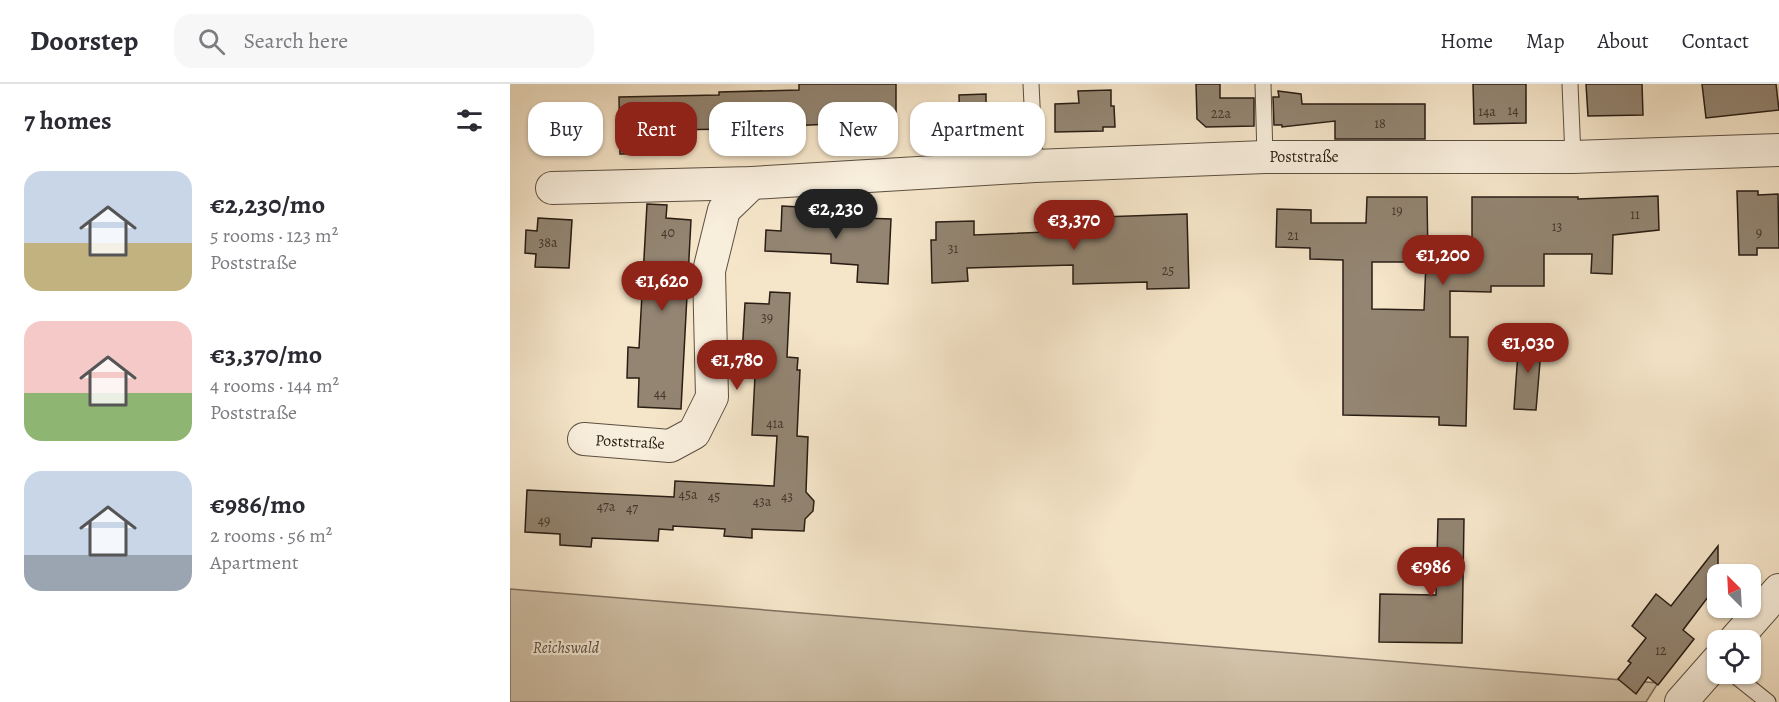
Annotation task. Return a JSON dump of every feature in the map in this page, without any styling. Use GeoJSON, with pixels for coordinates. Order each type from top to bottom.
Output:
{"type":"FeatureCollection","features":[{"type":"Feature","properties":{"kind":"street","name":"Poststraße"},"geometry":{"type":"LineString","coordinates":[[552,188],[752,183],[1035,165],[1265,157],[1573,158],[1779,150]]}},
{"type":"Feature","properties":{"kind":"street","name":"Poststraße"},"geometry":{"type":"LineString","coordinates":[[584,439],[670,446],[694,433],[712,397],[709,271],[724,210],[752,183]]}},
{"type":"Feature","properties":{"kind":"street"},"geometry":{"type":"LineString","coordinates":[[1744,630],[1779,590]]}},
{"type":"Feature","properties":{"kind":"street"},"geometry":{"type":"LineString","coordinates":[[1681,702],[1707,672]]}},
{"type":"Feature","properties":{"kind":"lane"},"geometry":{"type":"LineString","coordinates":[[1031,84],[1035,165]]}},
{"type":"Feature","properties":{"kind":"lane"},"geometry":{"type":"LineString","coordinates":[[1263,84],[1265,157]]}},
{"type":"Feature","properties":{"kind":"lane"},"geometry":{"type":"LineString","coordinates":[[1570,84],[1573,158]]}},
{"type":"Feature","properties":{"kind":"lane"},"geometry":{"type":"LineString","coordinates":[[1746,684],[1768,702]]}},
{"type":"Feature","properties":{"kind":"green space","name":"Reichswald"},"geometry":{"type":"Polygon","coordinates":[[[510,589],[1658,683],[1646,702],[510,702],[510,589]]]}},
{"type":"Feature","properties":{"kind":"building"},"geometry":{"type":"Polygon","coordinates":[[[799,84],[896,84],[896,102],[818,102],[818,125],[806,125],[806,102],[709,102],[709,129],[697,130],[697,102],[619,102],[619,97],[719,95],[719,92],[799,90],[799,84]]]}},
{"type":"Feature","properties":{"kind":"building"},"geometry":{"type":"Polygon","coordinates":[[[1196,84],[1220,84],[1220,98],[1254,98],[1254,126],[1206,127],[1197,119],[1196,84]]]}},
{"type":"Feature","properties":{"kind":"building"},"geometry":{"type":"Polygon","coordinates":[[[1473,84],[1526,84],[1526,123],[1474,124],[1473,84]]]}},
{"type":"Feature","properties":{"kind":"building"},"geometry":{"type":"Polygon","coordinates":[[[1586,84],[1642,84],[1643,115],[1588,116],[1586,84]]]}},
{"type":"Feature","properties":{"kind":"building"},"geometry":{"type":"Polygon","coordinates":[[[1702,84],[1776,84],[1779,110],[1706,118],[1702,84]]]}},
{"type":"Feature","properties":{"kind":"building"},"geometry":{"type":"Polygon","coordinates":[[[1111,90],[1115,127],[1103,127],[1103,131],[1055,132],[1055,104],[1079,103],[1078,91],[1111,90]]]}},
{"type":"Feature","properties":{"kind":"building"},"geometry":{"type":"Polygon","coordinates":[[[1278,91],[1301,94],[1302,104],[1425,104],[1425,139],[1335,139],[1335,121],[1282,127],[1282,125],[1274,125],[1273,97],[1279,97],[1278,91]]]}},
{"type":"Feature","properties":{"kind":"building"},"geometry":{"type":"Polygon","coordinates":[[[986,94],[986,102],[959,102],[959,95],[986,94]]]}},
{"type":"Feature","properties":{"kind":"building"},"geometry":{"type":"Polygon","coordinates":[[[1737,191],[1758,191],[1758,195],[1778,194],[1779,248],[1757,248],[1757,255],[1739,255],[1737,191]]]}},
{"type":"Feature","properties":{"kind":"building"},"geometry":{"type":"Polygon","coordinates":[[[1658,196],[1659,230],[1613,235],[1612,274],[1591,273],[1592,254],[1544,254],[1544,286],[1491,286],[1491,292],[1450,291],[1450,337],[1468,337],[1466,426],[1439,425],[1439,417],[1343,415],[1343,260],[1310,259],[1310,248],[1276,247],[1277,209],[1311,210],[1311,223],[1366,223],[1367,197],[1427,197],[1428,259],[1472,261],[1472,197],[1578,197],[1578,199],[1658,196]],[[1372,262],[1372,309],[1424,310],[1426,262],[1372,262]]]}},
{"type":"Feature","properties":{"kind":"building"},"geometry":{"type":"Polygon","coordinates":[[[647,204],[667,205],[666,218],[691,220],[681,409],[638,407],[639,378],[627,378],[628,347],[639,348],[647,204]]]}},
{"type":"Feature","properties":{"kind":"building"},"geometry":{"type":"Polygon","coordinates":[[[782,206],[834,209],[834,217],[891,219],[888,284],[857,282],[858,265],[831,263],[831,254],[765,251],[766,230],[781,231],[782,206]]]}},
{"type":"Feature","properties":{"kind":"building"},"geometry":{"type":"Polygon","coordinates":[[[1187,214],[1189,288],[1147,289],[1147,282],[1073,284],[1073,265],[967,268],[968,281],[932,283],[931,240],[936,240],[936,222],[974,221],[974,235],[1072,231],[1072,218],[1187,214]]]}},
{"type":"Feature","properties":{"kind":"building"},"geometry":{"type":"Polygon","coordinates":[[[538,218],[572,220],[569,268],[535,267],[536,254],[525,253],[526,230],[537,231],[538,218]]]}},
{"type":"Feature","properties":{"kind":"building"},"geometry":{"type":"Polygon","coordinates":[[[770,292],[790,293],[787,357],[798,358],[797,370],[800,370],[797,436],[808,437],[806,492],[814,501],[813,511],[805,519],[804,531],[752,529],[752,538],[724,536],[725,529],[673,526],[673,530],[659,529],[658,541],[592,538],[591,547],[560,545],[560,534],[525,532],[527,490],[674,497],[675,481],[774,486],[777,436],[752,435],[756,356],[742,355],[745,303],[769,304],[770,292]]]}},
{"type":"Feature","properties":{"kind":"building"},"geometry":{"type":"Polygon","coordinates":[[[1519,338],[1542,338],[1536,410],[1514,409],[1519,338]]]}},
{"type":"Feature","properties":{"kind":"building"},"geometry":{"type":"Polygon","coordinates":[[[1438,519],[1464,519],[1462,643],[1379,642],[1380,594],[1436,595],[1438,519]]]}},
{"type":"Feature","properties":{"kind":"building"},"geometry":{"type":"Polygon","coordinates":[[[1718,546],[1718,564],[1707,564],[1707,598],[1683,630],[1694,639],[1658,685],[1648,677],[1636,694],[1618,679],[1631,663],[1628,661],[1646,638],[1632,626],[1656,594],[1671,606],[1718,546]]]}}]}
